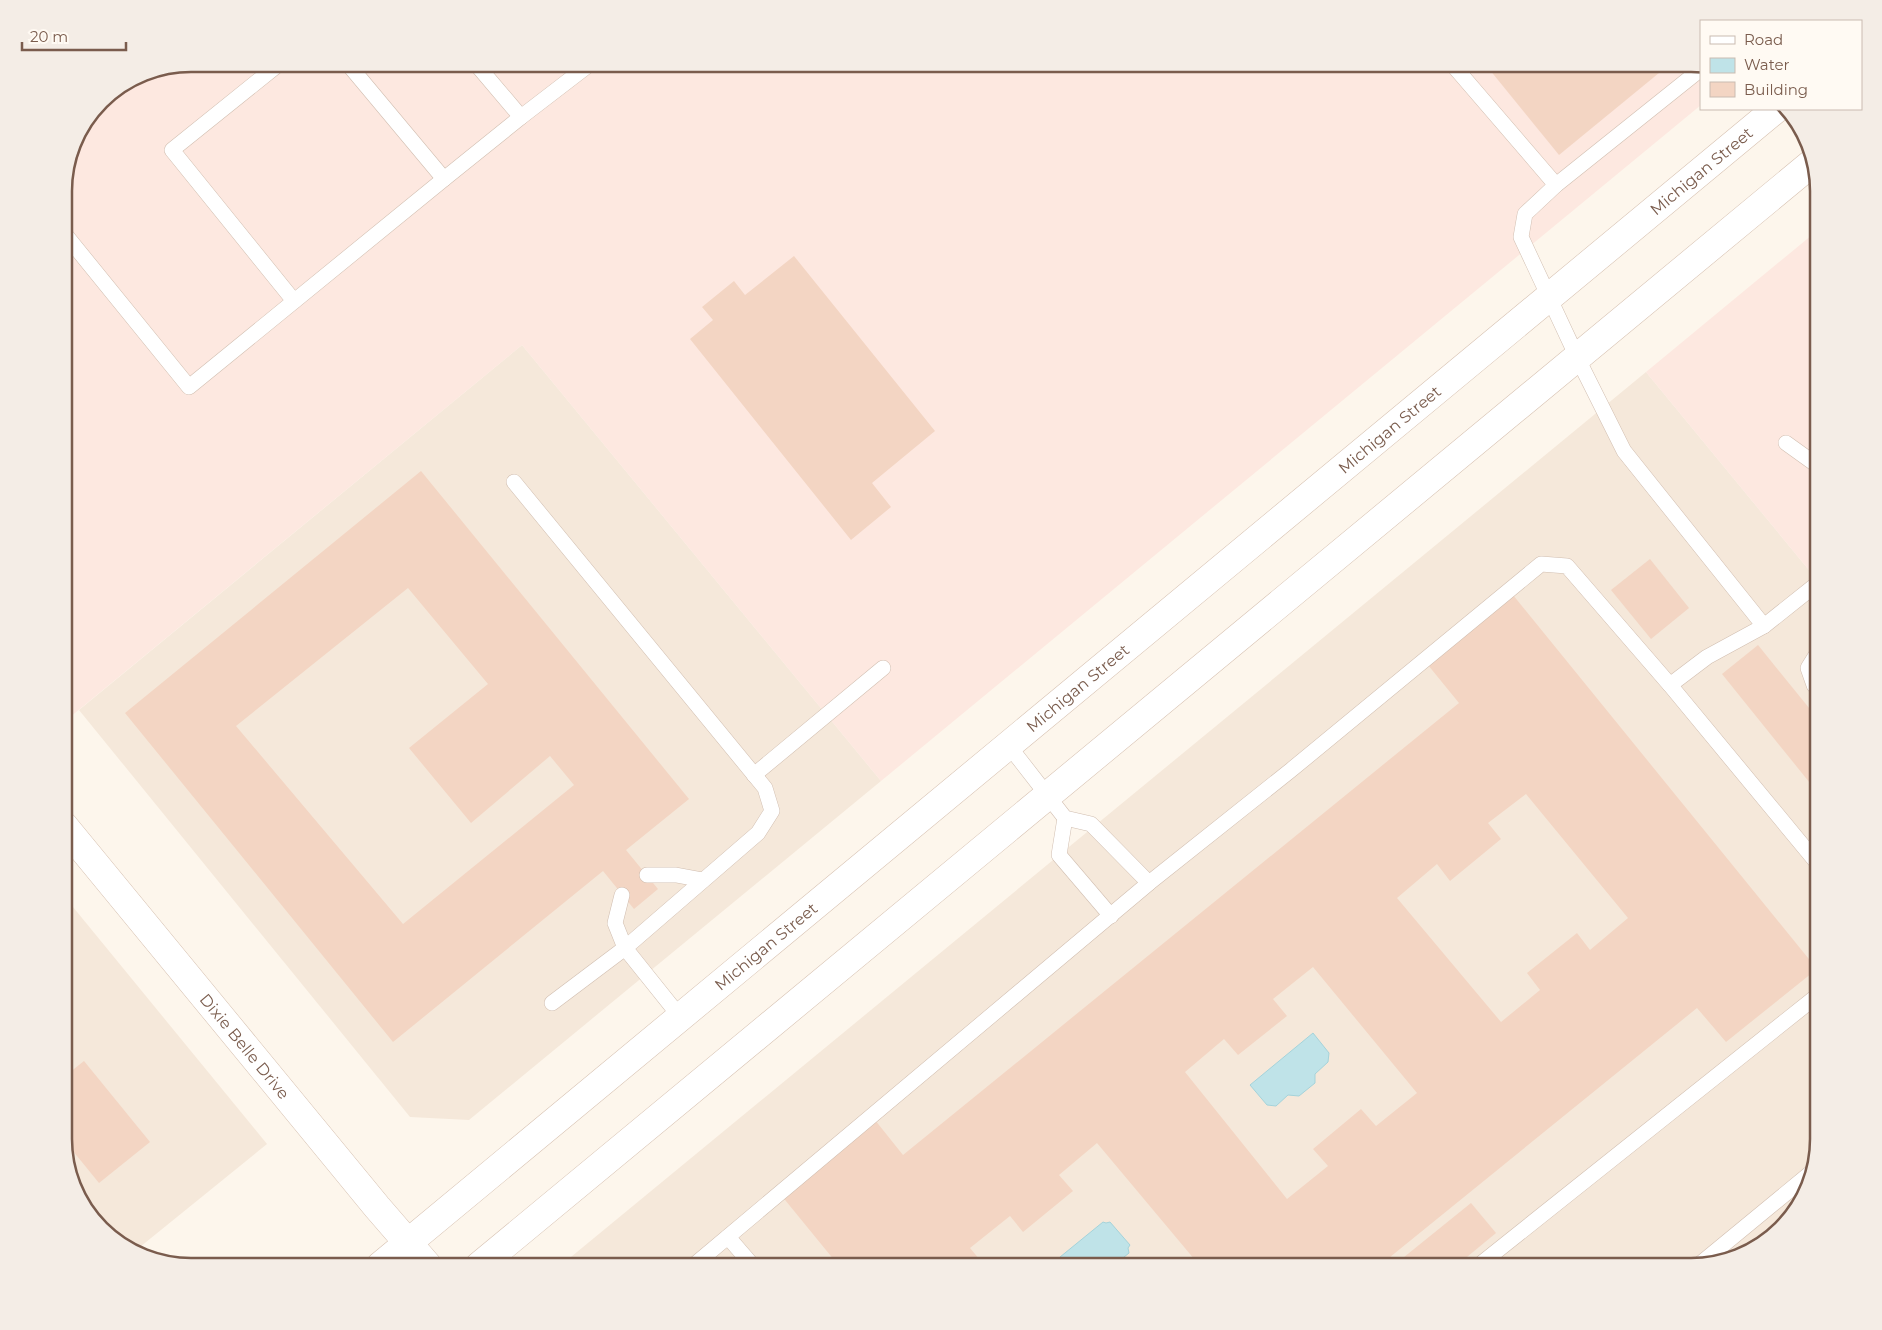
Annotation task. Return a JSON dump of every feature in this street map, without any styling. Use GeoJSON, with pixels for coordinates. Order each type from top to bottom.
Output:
{"type":"FeatureCollection","features":[{"type":"Feature","properties":{"kind":"street","name":"Michigan Street"},"geometry":{"type":"LineString","coordinates":[[390,1258],[1775,110]]}},
{"type":"Feature","properties":{"kind":"street"},"geometry":{"type":"LineString","coordinates":[[489,1258],[1807,167]]}},
{"type":"Feature","properties":{"kind":"street","name":"Dixie Belle Drive"},"geometry":{"type":"LineString","coordinates":[[73,837],[421,1258]]}},
{"type":"Feature","properties":{"kind":"lane"},"geometry":{"type":"LineString","coordinates":[[1459,72],[1556,185]]}},
{"type":"Feature","properties":{"kind":"lane"},"geometry":{"type":"LineString","coordinates":[[268,73],[172,150],[294,301]]}},
{"type":"Feature","properties":{"kind":"lane"},"geometry":{"type":"LineString","coordinates":[[355,73],[444,179]]}},
{"type":"Feature","properties":{"kind":"lane"},"geometry":{"type":"LineString","coordinates":[[483,73],[521,117]]}},
{"type":"Feature","properties":{"kind":"lane"},"geometry":{"type":"LineString","coordinates":[[73,244],[189,387],[576,73]]}},
{"type":"Feature","properties":{"kind":"lane"},"geometry":{"type":"LineString","coordinates":[[1696,73],[1556,185],[1525,214],[1521,237],[1577,357],[1624,450],[1764,626]]}},
{"type":"Feature","properties":{"kind":"lane"},"geometry":{"type":"LineString","coordinates":[[1786,443],[1810,460]]}},
{"type":"Feature","properties":{"kind":"lane"},"geometry":{"type":"LineString","coordinates":[[514,482],[766,788],[772,811],[758,833],[624,948],[552,1004]]}},
{"type":"Feature","properties":{"kind":"lane"},"geometry":{"type":"LineString","coordinates":[[703,1258],[1149,883],[1291,770],[1541,564],[1567,566],[1670,685],[1810,854]]}},
{"type":"Feature","properties":{"kind":"lane"},"geometry":{"type":"LineString","coordinates":[[1670,685],[1707,657],[1764,626],[1810,589]]}},
{"type":"Feature","properties":{"kind":"lane"},"geometry":{"type":"LineString","coordinates":[[754,775],[883,668]]}},
{"type":"Feature","properties":{"kind":"lane"},"geometry":{"type":"LineString","coordinates":[[1009,746],[1065,818],[1091,824],[1149,883]]}},
{"type":"Feature","properties":{"kind":"lane"},"geometry":{"type":"LineString","coordinates":[[1065,818],[1059,855],[1111,916]]}},
{"type":"Feature","properties":{"kind":"lane"},"geometry":{"type":"LineString","coordinates":[[647,876],[676,875],[703,880]]}},
{"type":"Feature","properties":{"kind":"lane"},"geometry":{"type":"LineString","coordinates":[[622,895],[615,923],[624,948],[681,1018]]}},
{"type":"Feature","properties":{"kind":"lane"},"geometry":{"type":"LineString","coordinates":[[1488,1258],[1810,1001]]}},
{"type":"Feature","properties":{"kind":"lane"},"geometry":{"type":"LineString","coordinates":[[1710,1255],[1802,1180]]}},
{"type":"Feature","properties":{"kind":"lane"},"geometry":{"type":"LineString","coordinates":[[728,1237],[746,1258]]}},
{"type":"Feature","properties":{"kind":"shaded area"},"geometry":{"type":"Polygon","coordinates":[[[183,73],[1700,73],[1700,106],[881,781],[522,345],[73,715],[73,183],[77,160],[92,125],[119,97],[132,88],[146,82],[168,75],[183,73]]]}},
{"type":"Feature","properties":{"kind":"shaded area"},"geometry":{"type":"Polygon","coordinates":[[[1810,237],[1810,571],[1646,372],[1810,237]]]}},
{"type":"Feature","properties":{"kind":"shaded area"},"geometry":{"type":"Polygon","coordinates":[[[522,345],[881,781],[469,1120],[410,1117],[79,710],[522,345]]]}},
{"type":"Feature","properties":{"kind":"shaded area"},"geometry":{"type":"Polygon","coordinates":[[[1646,372],[1810,571],[1810,1139],[1803,1177],[1790,1205],[1757,1238],[1729,1251],[1691,1258],[570,1258],[1646,372]]]}},
{"type":"Feature","properties":{"kind":"shaded area"},"geometry":{"type":"Polygon","coordinates":[[[73,907],[267,1144],[141,1246],[125,1238],[92,1205],[77,1170],[73,1147],[73,907]]]}},
{"type":"Feature","properties":{"kind":"water"},"geometry":{"type":"Polygon","coordinates":[[[1313,1033],[1329,1053],[1328,1062],[1315,1074],[1315,1083],[1299,1096],[1288,1095],[1276,1106],[1267,1105],[1250,1085],[1313,1033]]]}},
{"type":"Feature","properties":{"kind":"water"},"geometry":{"type":"Polygon","coordinates":[[[1103,1222],[1110,1222],[1130,1245],[1128,1248],[1129,1253],[1123,1258],[1059,1258],[1103,1222]]]}},
{"type":"Feature","properties":{"kind":"building"},"geometry":{"type":"Polygon","coordinates":[[[1492,72],[1658,72],[1659,73],[1559,155],[1492,72]]]}},
{"type":"Feature","properties":{"kind":"building"},"geometry":{"type":"Polygon","coordinates":[[[794,256],[935,431],[872,483],[891,507],[851,540],[690,339],[713,320],[702,307],[734,281],[745,295],[794,256]]]}},
{"type":"Feature","properties":{"kind":"building"},"geometry":{"type":"Polygon","coordinates":[[[421,471],[689,799],[626,850],[658,889],[634,909],[603,871],[393,1042],[125,713],[421,471]],[[408,588],[236,726],[403,924],[574,785],[550,756],[471,823],[409,748],[488,684],[408,588]]]}},
{"type":"Feature","properties":{"kind":"building"},"geometry":{"type":"Polygon","coordinates":[[[1650,559],[1689,608],[1651,639],[1611,590],[1650,559]]]}},
{"type":"Feature","properties":{"kind":"building"},"geometry":{"type":"Polygon","coordinates":[[[1513,595],[1810,960],[1810,975],[1726,1042],[1697,1008],[1389,1258],[1193,1258],[1097,1143],[1059,1175],[1073,1191],[1023,1232],[1010,1216],[970,1248],[978,1258],[832,1258],[781,1195],[875,1120],[903,1155],[1459,703],[1428,665],[1513,595]],[[1526,794],[1488,823],[1501,839],[1450,881],[1437,864],[1397,898],[1501,1022],[1540,990],[1527,973],[1577,933],[1590,950],[1628,918],[1526,794]],[[1313,967],[1273,999],[1287,1016],[1238,1055],[1224,1039],[1185,1072],[1287,1199],[1328,1166],[1313,1149],[1361,1109],[1376,1126],[1417,1093],[1313,967]]]}},
{"type":"Feature","properties":{"kind":"building"},"geometry":{"type":"Polygon","coordinates":[[[1758,645],[1810,709],[1810,783],[1722,674],[1758,645]]]}},
{"type":"Feature","properties":{"kind":"building"},"geometry":{"type":"Polygon","coordinates":[[[84,1061],[150,1142],[99,1183],[74,1152],[73,1070],[84,1061]]]}},
{"type":"Feature","properties":{"kind":"building"},"geometry":{"type":"Polygon","coordinates":[[[1471,1203],[1496,1233],[1466,1258],[1403,1258],[1471,1203]]]}}]}
